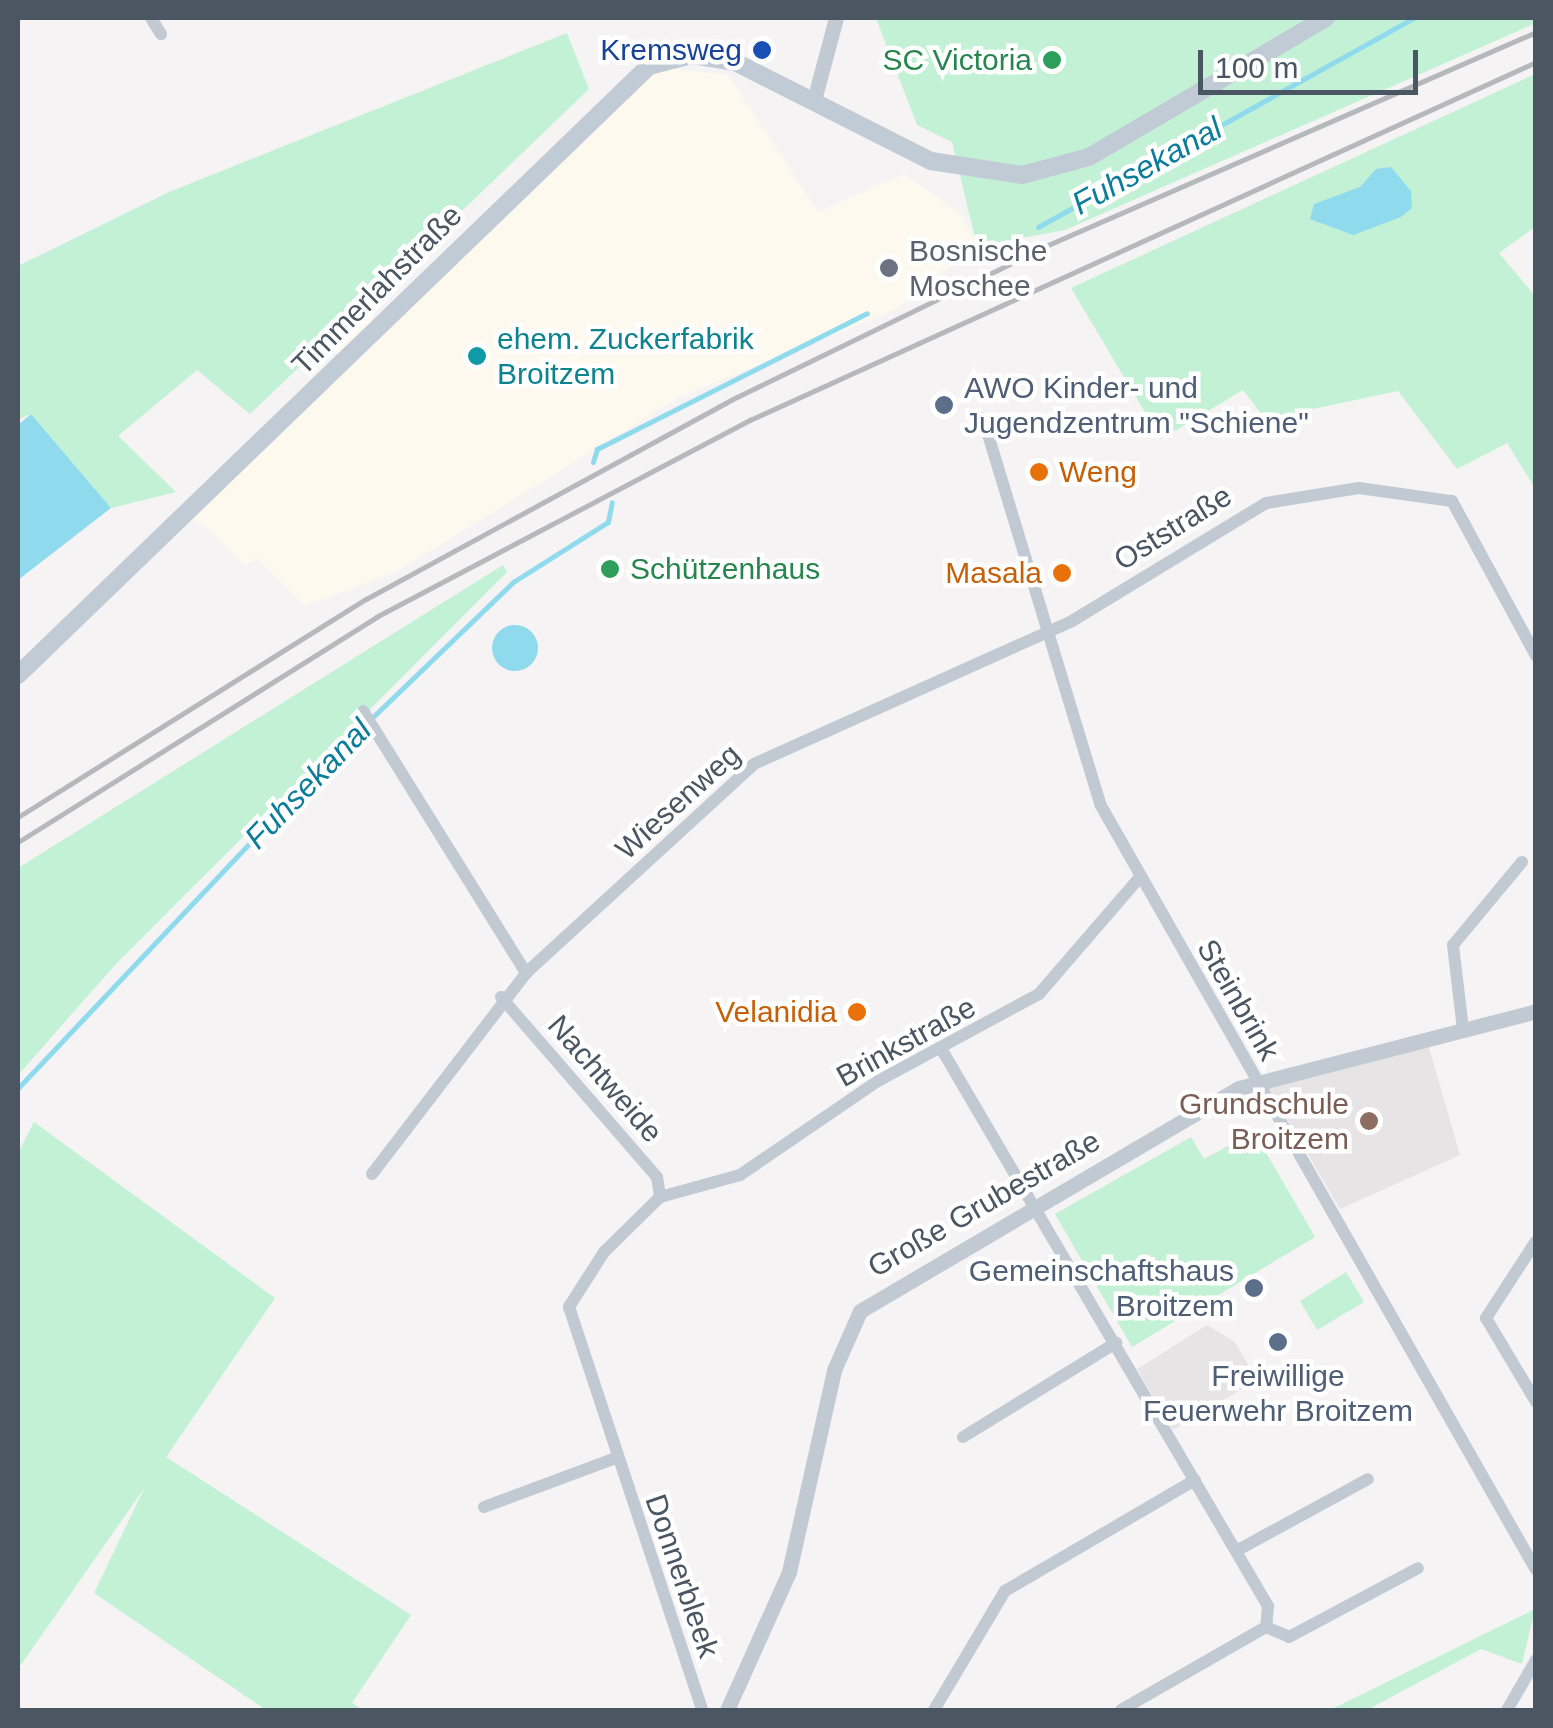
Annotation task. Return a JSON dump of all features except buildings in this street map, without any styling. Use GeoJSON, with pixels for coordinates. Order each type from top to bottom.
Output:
{"type":"FeatureCollection","features":[{"type":"Feature","properties":{"kind":"main road","name":"Timmerlahstraße"},"geometry":{"type":"LineString","coordinates":[[18,675],[632,78],[677,56],[707,56],[814,100],[954,168],[1048,172],[1326,18]]}},
{"type":"Feature","properties":{"kind":"street"},"geometry":{"type":"LineString","coordinates":[[150,18],[161,34]]}},
{"type":"Feature","properties":{"kind":"street"},"geometry":{"type":"LineString","coordinates":[[814,100],[831,64],[836,18]]}},
{"type":"Feature","properties":{"kind":"street","name":"Steinbrink"},"geometry":{"type":"LineString","coordinates":[[983,418],[1048,625],[1090,780],[1139,878],[1536,1570]]}},
{"type":"Feature","properties":{"kind":"street","name":"Oststraße"},"geometry":{"type":"LineString","coordinates":[[1048,625],[1072,621],[1245,511],[1310,492],[1382,489],[1458,506],[1536,656]]}},
{"type":"Feature","properties":{"kind":"street","name":"Wiesenweg"},"geometry":{"type":"LineString","coordinates":[[372,1174],[501,997],[754,764],[1048,625]]}},
{"type":"Feature","properties":{"kind":"street"},"geometry":{"type":"LineString","coordinates":[[369,718],[526,973]]}},
{"type":"Feature","properties":{"kind":"street"},"geometry":{"type":"LineString","coordinates":[[1463,1029],[1453,946],[1522,862]]}},
{"type":"Feature","properties":{"kind":"street","name":"Brinkstraße"},"geometry":{"type":"LineString","coordinates":[[660,1197],[740,1175],[878,1081],[942,1050],[1054,983],[1139,878]]}},
{"type":"Feature","properties":{"kind":"street","name":"Nachtweide"},"geometry":{"type":"LineString","coordinates":[[501,997],[656,1177],[660,1197]]}},
{"type":"Feature","properties":{"kind":"street","name":"Große Grubestraße"},"geometry":{"type":"LineString","coordinates":[[727,1710],[788,1572],[853,1319],[1036,1206],[1257,1081],[1536,1011]]}},
{"type":"Feature","properties":{"kind":"street"},"geometry":{"type":"LineString","coordinates":[[942,1050],[1268,1606],[1266,1627]]}},
{"type":"Feature","properties":{"kind":"street","name":"Donnerbleek"},"geometry":{"type":"LineString","coordinates":[[660,1197],[604,1252],[569,1307],[702,1710]]}},
{"type":"Feature","properties":{"kind":"street"},"geometry":{"type":"LineString","coordinates":[[1536,1242],[1486,1318],[1529,1378],[1536,1402]]}},
{"type":"Feature","properties":{"kind":"street"},"geometry":{"type":"LineString","coordinates":[[963,1437],[1116,1344]]}},
{"type":"Feature","properties":{"kind":"street"},"geometry":{"type":"LineString","coordinates":[[484,1507],[616,1458]]}},
{"type":"Feature","properties":{"kind":"street"},"geometry":{"type":"LineString","coordinates":[[1236,1550],[1368,1478]]}},
{"type":"Feature","properties":{"kind":"street"},"geometry":{"type":"LineString","coordinates":[[934,1710],[1005,1591],[1195,1480]]}},
{"type":"Feature","properties":{"kind":"street"},"geometry":{"type":"LineString","coordinates":[[1266,1627],[1290,1637],[1418,1568]]}},
{"type":"Feature","properties":{"kind":"street"},"geometry":{"type":"LineString","coordinates":[[1121,1710],[1266,1627]]}},
{"type":"Feature","properties":{"kind":"street"},"geometry":{"type":"LineString","coordinates":[[1507,1710],[1536,1660]]}},
{"type":"Feature","properties":{"kind":"shaded area"},"geometry":{"type":"Polygon","coordinates":[[[649,66],[728,75],[818,212],[904,174],[962,215],[977,246],[893,311],[679,397],[398,571],[305,606],[256,558],[245,566],[202,523],[186,519],[344,361],[335,352],[372,315],[381,324],[649,66]]]}},
{"type":"Feature","properties":{"kind":"shaded area","name":"Grundschule Broitzem"},"geometry":{"type":"Polygon","coordinates":[[[1428,1044],[1460,1155],[1340,1209],[1269,1088],[1428,1044]]]}},
{"type":"Feature","properties":{"kind":"shaded area"},"geometry":{"type":"Polygon","coordinates":[[[1207,1325],[1235,1342],[1257,1380],[1173,1430],[1137,1369],[1207,1325]]]}},
{"type":"Feature","properties":{"kind":"green space"},"geometry":{"type":"Polygon","coordinates":[[[876,18],[1535,18],[1536,23],[1065,230],[977,246],[952,142],[917,125],[876,18]]]}},
{"type":"Feature","properties":{"kind":"green space"},"geometry":{"type":"Polygon","coordinates":[[[567,33],[589,89],[250,414],[197,370],[118,436],[176,492],[111,508],[31,414],[18,419],[18,266],[169,192],[567,33]]]}},
{"type":"Feature","properties":{"kind":"green space"},"geometry":{"type":"Polygon","coordinates":[[[1535,74],[1535,227],[1499,253],[1535,296],[1535,488],[1507,443],[1457,469],[1398,391],[1265,419],[1243,390],[1161,439],[1071,288],[1535,74]]]}},
{"type":"Feature","properties":{"kind":"green space"},"geometry":{"type":"Polygon","coordinates":[[[503,565],[507,572],[116,964],[18,1075],[18,868],[503,565]]]}},
{"type":"Feature","properties":{"kind":"green space"},"geometry":{"type":"Polygon","coordinates":[[[34,1122],[275,1298],[166,1457],[411,1615],[352,1703],[363,1710],[266,1710],[94,1593],[145,1487],[18,1669],[18,1153],[34,1122]]]}},
{"type":"Feature","properties":{"kind":"green space"},"geometry":{"type":"Polygon","coordinates":[[[1254,1132],[1315,1237],[1132,1347],[1055,1214],[1191,1137],[1204,1159],[1254,1132]]]}},
{"type":"Feature","properties":{"kind":"green space"},"geometry":{"type":"Polygon","coordinates":[[[1346,1272],[1364,1302],[1317,1330],[1300,1301],[1346,1272]]]}},
{"type":"Feature","properties":{"kind":"green space"},"geometry":{"type":"Polygon","coordinates":[[[1535,1609],[1522,1664],[1481,1649],[1367,1710],[1330,1710],[1535,1609]]]}},
{"type":"Feature","properties":{"kind":"water"},"geometry":{"type":"Polygon","coordinates":[[[1391,167],[1411,191],[1412,208],[1401,217],[1353,235],[1310,219],[1314,204],[1360,187],[1376,169],[1391,167]]]}},
{"type":"Feature","properties":{"kind":"water"},"geometry":{"type":"Polygon","coordinates":[[[31,414],[111,508],[18,580],[18,425],[31,414]]]}},
{"type":"Feature","properties":{"kind":"water"},"geometry":{"type":"Polygon","coordinates":[[[515,625],[531,632],[538,648],[531,664],[515,671],[499,664],[492,648],[499,632],[515,625]]]}},
{"type":"Feature","properties":{"kind":"waterway","name":"Fuhsekanal"},"geometry":{"type":"LineString","coordinates":[[1038,227],[1414,18]]}},
{"type":"Feature","properties":{"kind":"waterway","name":"Fuhsekanal"},"geometry":{"type":"LineString","coordinates":[[593,462],[597,449],[867,313]]}},
{"type":"Feature","properties":{"kind":"waterway","name":"Fuhsekanal"},"geometry":{"type":"LineString","coordinates":[[18,1088],[325,763],[513,582],[608,522],[612,502]]}},
{"type":"Feature","properties":{"kind":"railway"},"geometry":{"type":"LineString","coordinates":[[18,817],[366,599],[737,397],[1048,245],[1536,32]]}},
{"type":"Feature","properties":{"kind":"railway"},"geometry":{"type":"LineString","coordinates":[[18,842],[376,617],[750,420],[1536,62]]}},
{"type":"Feature","properties":{"kind":"place","name":"Kremsweg"},"geometry":{"type":"Point","coordinates":[762,50]}},
{"type":"Feature","properties":{"kind":"place","name":"SC Victoria"},"geometry":{"type":"Point","coordinates":[1052,60]}},
{"type":"Feature","properties":{"kind":"place","name":"Bosnische Moschee"},"geometry":{"type":"Point","coordinates":[889,268]}},
{"type":"Feature","properties":{"kind":"place","name":"ehem. Zuckerfabrik Broitzem"},"geometry":{"type":"Point","coordinates":[477,356]}},
{"type":"Feature","properties":{"kind":"place","name":"AWO Kinder- und Jugendzentrum \"Schiene\""},"geometry":{"type":"Point","coordinates":[944,405]}},
{"type":"Feature","properties":{"kind":"place","name":"Weng"},"geometry":{"type":"Point","coordinates":[1039,472]}},
{"type":"Feature","properties":{"kind":"place","name":"Schützenhaus"},"geometry":{"type":"Point","coordinates":[610,569]}},
{"type":"Feature","properties":{"kind":"place","name":"Masala"},"geometry":{"type":"Point","coordinates":[1062,573]}},
{"type":"Feature","properties":{"kind":"place","name":"Velanidia"},"geometry":{"type":"Point","coordinates":[857,1012]}},
{"type":"Feature","properties":{"kind":"place","name":"Grundschule Broitzem"},"geometry":{"type":"Point","coordinates":[1369,1121]}},
{"type":"Feature","properties":{"kind":"place","name":"Gemeinschaftshaus Broitzem"},"geometry":{"type":"Point","coordinates":[1254,1288]}},
{"type":"Feature","properties":{"kind":"place","name":"Freiwillige Feuerwehr Broitzem"},"geometry":{"type":"Point","coordinates":[1278,1342]}}]}
